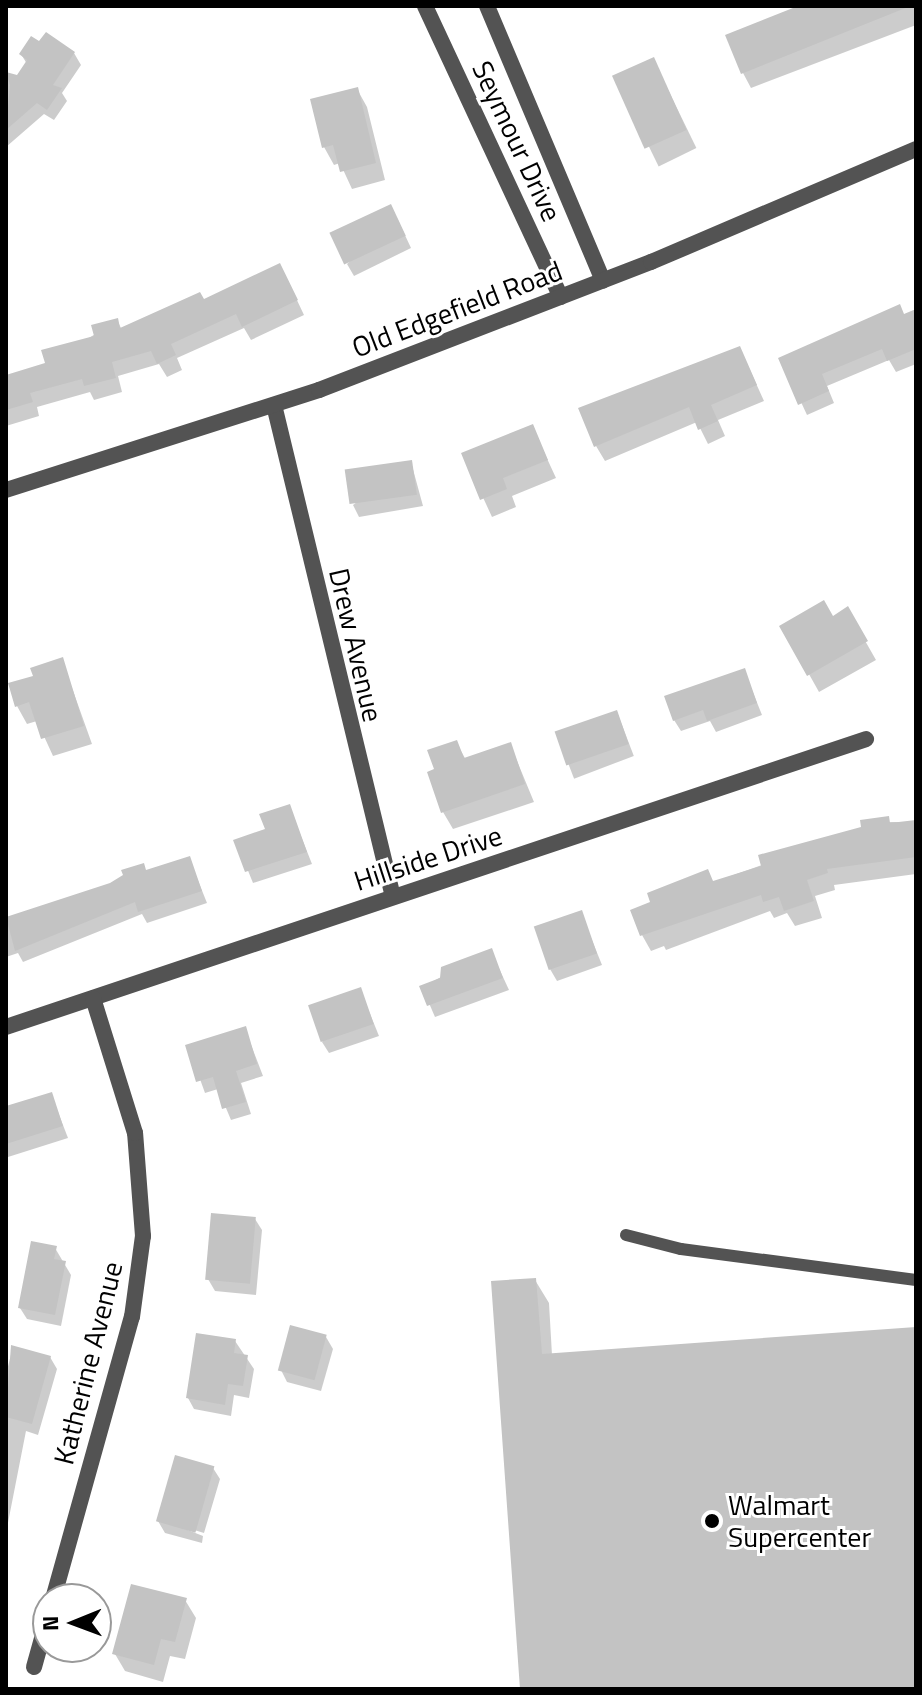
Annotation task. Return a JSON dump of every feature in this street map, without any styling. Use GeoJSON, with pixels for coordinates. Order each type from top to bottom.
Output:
{"type":"FeatureCollection","features":[{"type":"Feature","properties":{"kind":"street","name":"Seymour Drive"},"geometry":{"type":"LineString","coordinates":[[425,6],[561,297]]}},
{"type":"Feature","properties":{"kind":"street","name":"Seymour Drive"},"geometry":{"type":"LineString","coordinates":[[487,6],[603,281]]}},
{"type":"Feature","properties":{"kind":"street","name":"Old Edgefield Road"},"geometry":{"type":"LineString","coordinates":[[6,490],[274,405],[603,281],[916,149]]}},
{"type":"Feature","properties":{"kind":"street","name":"Drew Avenue"},"geometry":{"type":"LineString","coordinates":[[274,405],[393,897]]}},
{"type":"Feature","properties":{"kind":"street","name":"Hillside Drive"},"geometry":{"type":"LineString","coordinates":[[6,1027],[866,739]]}},
{"type":"Feature","properties":{"kind":"street","name":"Katherine Avenue"},"geometry":{"type":"LineString","coordinates":[[57,1583],[132,1317],[143,1236],[135,1133],[93,998]]}},
{"type":"Feature","properties":{"kind":"street"},"geometry":{"type":"LineString","coordinates":[[34,1667],[35,1663]]}},
{"type":"Feature","properties":{"kind":"lane"},"geometry":{"type":"LineString","coordinates":[[626,1235],[681,1249],[916,1280]]}},
{"type":"Feature","properties":{"kind":"building"},"geometry":{"type":"Polygon","coordinates":[[[798,6],[908,7],[741,74],[725,35],[798,6]]]}},
{"type":"Feature","properties":{"kind":"building"},"geometry":{"type":"Polygon","coordinates":[[[46,32],[75,52],[53,85],[62,88],[47,110],[37,103],[6,130],[10,85],[6,72],[17,75],[27,60],[19,54],[31,36],[39,41],[46,32]]]}},
{"type":"Feature","properties":{"kind":"building"},"geometry":{"type":"Polygon","coordinates":[[[654,57],[687,130],[645,149],[612,76],[654,57]]]}},
{"type":"Feature","properties":{"kind":"building"},"geometry":{"type":"Polygon","coordinates":[[[358,87],[376,163],[340,172],[333,145],[322,148],[310,99],[358,87]]]}},
{"type":"Feature","properties":{"kind":"building"},"geometry":{"type":"Polygon","coordinates":[[[391,204],[406,236],[344,264],[329,233],[391,204]]]}},
{"type":"Feature","properties":{"kind":"building"},"geometry":{"type":"Polygon","coordinates":[[[280,263],[298,300],[242,327],[236,314],[171,344],[176,355],[157,364],[151,351],[112,362],[116,378],[84,386],[82,379],[30,393],[33,402],[6,410],[6,375],[45,363],[41,350],[94,336],[91,325],[118,318],[120,328],[200,292],[204,299],[280,263]]]}},
{"type":"Feature","properties":{"kind":"building"},"geometry":{"type":"Polygon","coordinates":[[[900,304],[904,314],[916,309],[916,349],[887,361],[882,349],[822,374],[829,391],[798,405],[778,358],[900,304]]]}},
{"type":"Feature","properties":{"kind":"building"},"geometry":{"type":"Polygon","coordinates":[[[740,346],[757,385],[711,405],[718,421],[698,430],[689,407],[594,447],[578,408],[740,346]]]}},
{"type":"Feature","properties":{"kind":"building"},"geometry":{"type":"Polygon","coordinates":[[[533,424],[548,460],[503,478],[507,489],[480,500],[461,453],[533,424]]]}},
{"type":"Feature","properties":{"kind":"building"},"geometry":{"type":"Polygon","coordinates":[[[412,460],[417,495],[350,504],[345,469],[412,460]]]}},
{"type":"Feature","properties":{"kind":"building"},"geometry":{"type":"Polygon","coordinates":[[[824,600],[833,616],[848,606],[868,641],[807,676],[779,626],[824,600]]]}},
{"type":"Feature","properties":{"kind":"building"},"geometry":{"type":"Polygon","coordinates":[[[63,657],[84,726],[41,739],[29,702],[15,707],[8,683],[33,676],[30,668],[63,657]]]}},
{"type":"Feature","properties":{"kind":"building"},"geometry":{"type":"Polygon","coordinates":[[[745,668],[757,703],[707,721],[703,710],[673,721],[664,696],[745,668]]]}},
{"type":"Feature","properties":{"kind":"building"},"geometry":{"type":"Polygon","coordinates":[[[617,710],[629,744],[566,766],[555,731],[617,710]]]}},
{"type":"Feature","properties":{"kind":"building"},"geometry":{"type":"Polygon","coordinates":[[[457,740],[464,758],[511,742],[525,784],[441,813],[427,772],[434,769],[427,750],[457,740]]]}},
{"type":"Feature","properties":{"kind":"building"},"geometry":{"type":"Polygon","coordinates":[[[290,804],[307,852],[245,872],[233,840],[265,829],[259,814],[290,804]]]}},
{"type":"Feature","properties":{"kind":"building"},"geometry":{"type":"Polygon","coordinates":[[[889,816],[890,823],[916,820],[916,857],[827,869],[828,873],[807,880],[814,901],[784,911],[779,897],[763,902],[761,895],[640,936],[630,910],[650,902],[647,893],[708,869],[713,881],[761,866],[758,855],[861,827],[860,820],[889,816]]]}},
{"type":"Feature","properties":{"kind":"building"},"geometry":{"type":"Polygon","coordinates":[[[190,856],[202,891],[138,912],[135,902],[15,951],[6,917],[110,883],[123,875],[121,870],[144,863],[146,870],[190,856]]]}},
{"type":"Feature","properties":{"kind":"building"},"geometry":{"type":"Polygon","coordinates":[[[582,910],[597,953],[549,970],[534,927],[582,910]]]}},
{"type":"Feature","properties":{"kind":"building"},"geometry":{"type":"Polygon","coordinates":[[[492,948],[503,978],[427,1006],[419,986],[440,978],[441,967],[492,948]]]}},
{"type":"Feature","properties":{"kind":"building"},"geometry":{"type":"Polygon","coordinates":[[[361,987],[374,1024],[321,1042],[308,1005],[361,987]]]}},
{"type":"Feature","properties":{"kind":"building"},"geometry":{"type":"Polygon","coordinates":[[[246,1026],[257,1064],[236,1071],[246,1102],[222,1109],[213,1077],[196,1082],[185,1045],[246,1026]]]}},
{"type":"Feature","properties":{"kind":"building"},"geometry":{"type":"Polygon","coordinates":[[[52,1092],[63,1126],[6,1144],[6,1106],[52,1092]]]}},
{"type":"Feature","properties":{"kind":"building"},"geometry":{"type":"Polygon","coordinates":[[[211,1213],[256,1217],[250,1284],[205,1280],[211,1213]]]}},
{"type":"Feature","properties":{"kind":"building"},"geometry":{"type":"Polygon","coordinates":[[[31,1241],[57,1246],[54,1259],[66,1261],[55,1315],[18,1308],[31,1241]]]}},
{"type":"Feature","properties":{"kind":"building","name":"Walmart Supercenter"},"geometry":{"type":"Polygon","coordinates":[[[536,1278],[542,1354],[916,1327],[916,1689],[520,1689],[491,1281],[536,1278]]]}},
{"type":"Feature","properties":{"kind":"building"},"geometry":{"type":"Polygon","coordinates":[[[290,1325],[327,1335],[315,1380],[278,1370],[290,1325]]]}},
{"type":"Feature","properties":{"kind":"building"},"geometry":{"type":"Polygon","coordinates":[[[196,1333],[236,1339],[234,1353],[248,1355],[243,1386],[228,1384],[225,1405],[186,1398],[196,1333]]]}},
{"type":"Feature","properties":{"kind":"building"},"geometry":{"type":"Polygon","coordinates":[[[11,1345],[51,1356],[32,1424],[6,1417],[11,1345]]]}},
{"type":"Feature","properties":{"kind":"building"},"geometry":{"type":"Polygon","coordinates":[[[175,1455],[214,1466],[195,1533],[156,1521],[175,1455]]]}},
{"type":"Feature","properties":{"kind":"building"},"geometry":{"type":"Polygon","coordinates":[[[131,1584],[187,1598],[175,1642],[161,1639],[154,1665],[112,1654],[131,1584]]]}},
{"type":"Feature","properties":{"kind":"place","name":"Walmart Supercenter"},"geometry":{"type":"Point","coordinates":[712,1521]}}]}
